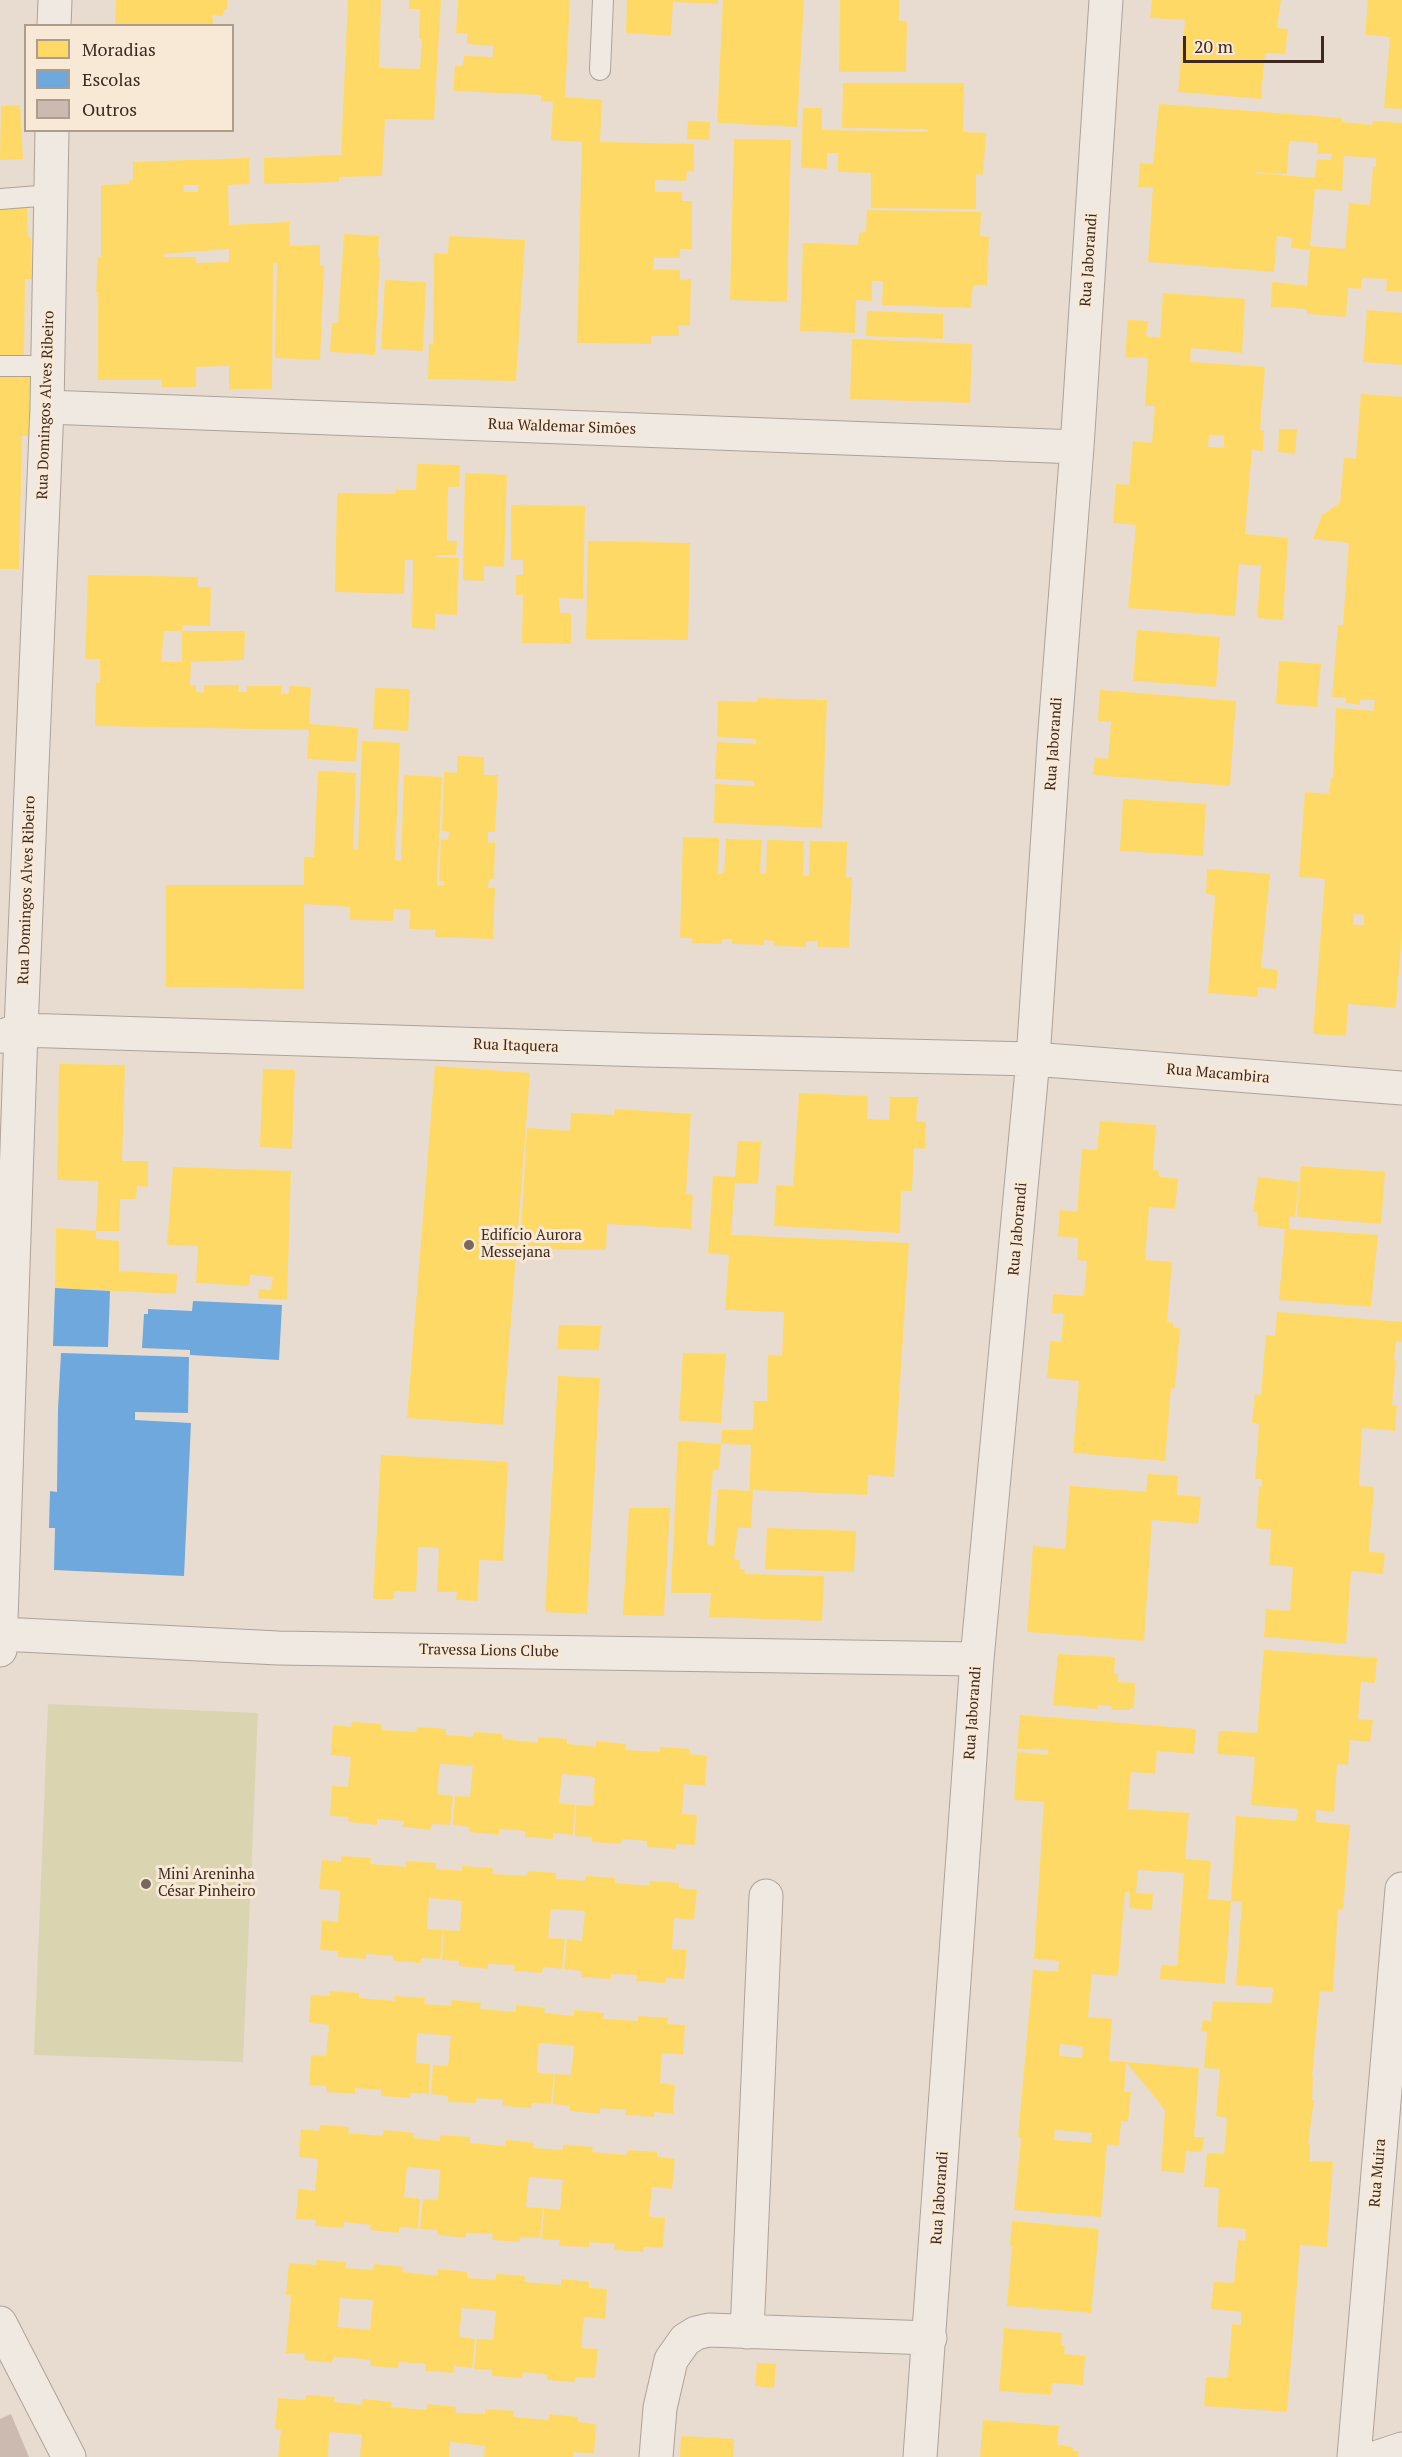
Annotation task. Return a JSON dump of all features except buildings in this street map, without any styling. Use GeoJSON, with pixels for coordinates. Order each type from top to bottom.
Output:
{"type":"FeatureCollection","features":[{"type":"Feature","properties":{"kind":"street"},"geometry":{"type":"LineString","coordinates":[[54,24],[55,0]]}},
{"type":"Feature","properties":{"kind":"street","name":"Rua Jaborandi"},"geometry":{"type":"LineString","coordinates":[[920,2457],[977,1659],[1034,1059],[1106,0]]}},
{"type":"Feature","properties":{"kind":"street","name":"Rua Domingos Alves Ribeiro"},"geometry":{"type":"LineString","coordinates":[[0,1650],[11,1033],[47,407],[52,132]]}},
{"type":"Feature","properties":{"kind":"street","name":"Rua Waldemar Simões"},"geometry":{"type":"LineString","coordinates":[[47,407],[1077,447]]}},
{"type":"Feature","properties":{"kind":"street","name":"Rua Itaquera"},"geometry":{"type":"LineString","coordinates":[[11,1033],[1034,1059]]}},
{"type":"Feature","properties":{"kind":"street","name":"Rua Macambira"},"geometry":{"type":"LineString","coordinates":[[1034,1059],[1402,1089]]}},
{"type":"Feature","properties":{"kind":"street","name":"Travessa Lions Clube"},"geometry":{"type":"LineString","coordinates":[[1,1634],[278,1648],[977,1659]]}},
{"type":"Feature","properties":{"kind":"street","name":"Rua Muira"},"geometry":{"type":"LineString","coordinates":[[1354,2457],[1402,1889]]}},
{"type":"Feature","properties":{"kind":"street"},"geometry":{"type":"LineString","coordinates":[[747,2332],[766,1896]]}},
{"type":"Feature","properties":{"kind":"street"},"geometry":{"type":"LineString","coordinates":[[0,2323],[69,2457]]}},
{"type":"Feature","properties":{"kind":"street"},"geometry":{"type":"LineString","coordinates":[[656,2457],[664,2386],[671,2360],[685,2340],[696,2333],[709,2330],[930,2338]]}},
{"type":"Feature","properties":{"kind":"street"},"geometry":{"type":"LineString","coordinates":[[1378,2457],[1402,2449]]}},
{"type":"Feature","properties":{"kind":"lane"},"geometry":{"type":"LineString","coordinates":[[600,70],[603,0]]}},
{"type":"Feature","properties":{"kind":"lane"},"geometry":{"type":"LineString","coordinates":[[0,199],[51,195]]}},
{"type":"Feature","properties":{"kind":"lane"},"geometry":{"type":"LineString","coordinates":[[0,366],[48,366]]}},
{"type":"Feature","properties":{"kind":"shaded area","name":"Mini Areninha César Pinheiro"},"geometry":{"type":"Polygon","coordinates":[[[48,1704],[258,1713],[243,2062],[34,2055],[48,1704]]]}},
{"type":"Feature","properties":{"kind":"place","name":"Edifício Aurora Messejana"},"geometry":{"type":"Point","coordinates":[469,1245]}},
{"type":"Feature","properties":{"kind":"place","name":"Mini Areninha César Pinheiro"},"geometry":{"type":"Point","coordinates":[146,1884]}}]}
